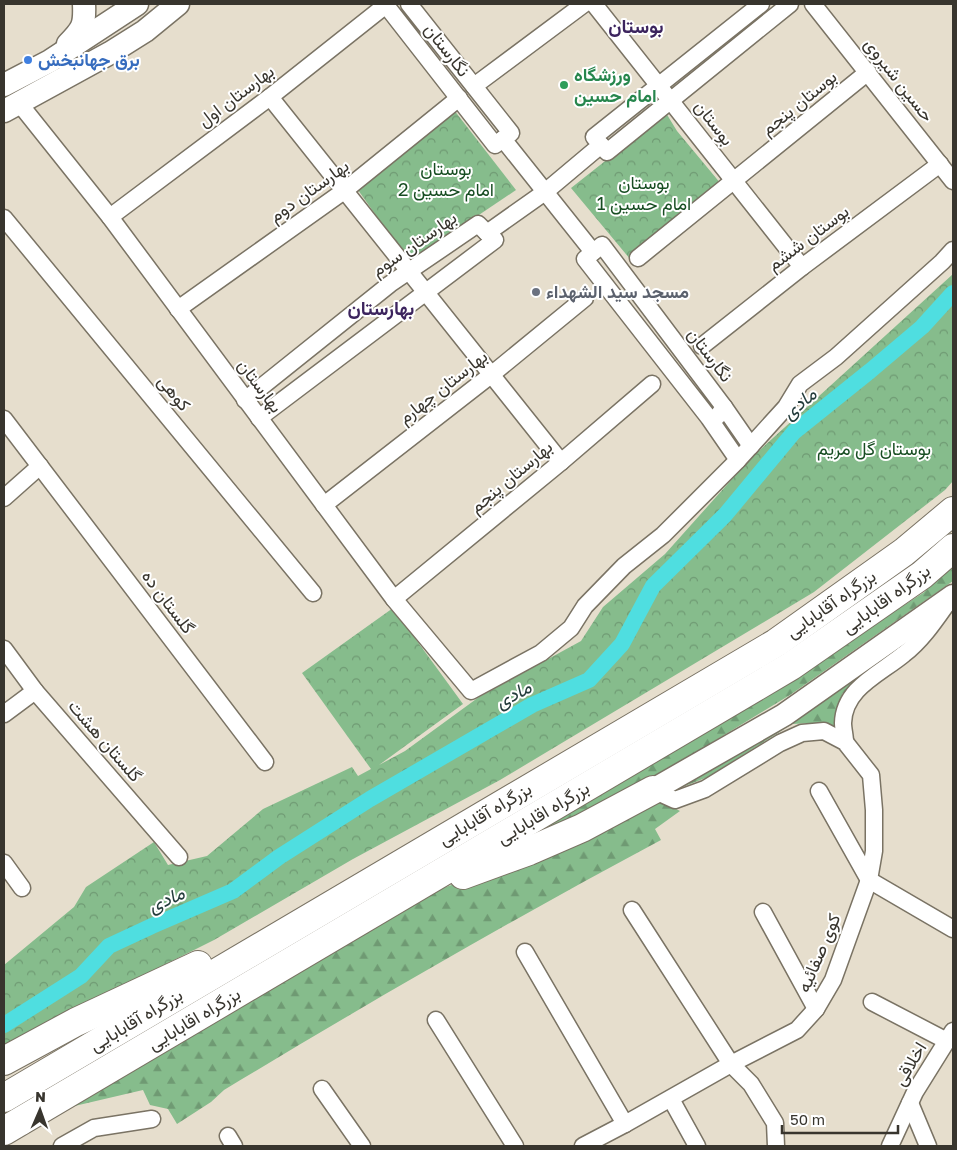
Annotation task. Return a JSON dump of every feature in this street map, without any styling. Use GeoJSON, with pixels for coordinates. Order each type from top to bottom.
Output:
{"type":"FeatureCollection","features":[{"type":"Feature","properties":{"kind":"highway","name":"بزرگراه آقابابایی"},"geometry":{"type":"LineString","coordinates":[[4,1098],[776,643],[904,552],[953,511]]}},
{"type":"Feature","properties":{"kind":"highway","name":"بزرگراه اقابابایی"},"geometry":{"type":"LineString","coordinates":[[122,1062],[791,666],[922,575],[953,548]]}},
{"type":"Feature","properties":{"kind":"highway"},"geometry":{"type":"LineString","coordinates":[[398,899],[529,851],[582,828],[653,790]]}},
{"type":"Feature","properties":{"kind":"highway"},"geometry":{"type":"LineString","coordinates":[[4,1061],[76,1022],[343,898]]}},
{"type":"Feature","properties":{"kind":"highway","name":"بزرگراه آقابابایی"},"geometry":{"type":"LineString","coordinates":[[4,1131],[122,1062]]}},
{"type":"Feature","properties":{"kind":"highway"},"geometry":{"type":"LineString","coordinates":[[4,1146],[122,1062]]}},
{"type":"Feature","properties":{"kind":"main road"},"geometry":{"type":"LineString","coordinates":[[50,61],[78,34],[85,23],[84,4]]}},
{"type":"Feature","properties":{"kind":"main road"},"geometry":{"type":"LineString","coordinates":[[4,85],[50,61],[137,4]]}},
{"type":"Feature","properties":{"kind":"main road"},"geometry":{"type":"LineString","coordinates":[[12,107],[110,53],[145,31],[178,4]]}},
{"type":"Feature","properties":{"kind":"main road"},"geometry":{"type":"LineString","coordinates":[[653,790],[784,715],[952,597]]}},
{"type":"Feature","properties":{"kind":"street","name":"بهارستان اول"},"geometry":{"type":"LineString","coordinates":[[110,217],[270,96],[386,4]]}},
{"type":"Feature","properties":{"kind":"street","name":"نگارستان"},"geometry":{"type":"LineString","coordinates":[[386,4],[459,98],[544,192],[593,252],[602,245],[724,408],[717,417],[709,418]]}},
{"type":"Feature","properties":{"kind":"street"},"geometry":{"type":"LineString","coordinates":[[410,4],[511,133],[499,142]]}},
{"type":"Feature","properties":{"kind":"street"},"geometry":{"type":"LineString","coordinates":[[474,86],[584,4]]}},
{"type":"Feature","properties":{"kind":"street","name":"بوستان"},"geometry":{"type":"LineString","coordinates":[[594,4],[802,267]]}},
{"type":"Feature","properties":{"kind":"street"},"geometry":{"type":"LineString","coordinates":[[761,4],[594,137],[607,152],[790,4]]}},
{"type":"Feature","properties":{"kind":"street","name":"حسین شیروی"},"geometry":{"type":"LineString","coordinates":[[813,4],[953,181]]}},
{"type":"Feature","properties":{"kind":"street","name":"بوستان پنجم"},"geometry":{"type":"LineString","coordinates":[[638,258],[868,72]]}},
{"type":"Feature","properties":{"kind":"street"},"geometry":{"type":"LineString","coordinates":[[270,96],[561,462]]}},
{"type":"Feature","properties":{"kind":"street","name":"بهارستان دوم"},"geometry":{"type":"LineString","coordinates":[[178,309],[344,191],[459,98]]}},
{"type":"Feature","properties":{"kind":"street","name":"بهارستان"},"geometry":{"type":"LineString","coordinates":[[12,107],[110,217],[394,599],[471,691],[541,653],[571,628],[585,606],[624,566],[662,535],[738,460]]}},
{"type":"Feature","properties":{"kind":"street"},"geometry":{"type":"LineString","coordinates":[[259,418],[426,294],[495,240],[487,233],[544,192],[601,145]]}},
{"type":"Feature","properties":{"kind":"street","name":"بوستان ششم"},"geometry":{"type":"LineString","coordinates":[[702,346],[802,267],[940,164]]}},
{"type":"Feature","properties":{"kind":"street","name":"کوهی"},"geometry":{"type":"LineString","coordinates":[[4,218],[312,593]]}},
{"type":"Feature","properties":{"kind":"street","name":"بهارستان سوم"},"geometry":{"type":"LineString","coordinates":[[246,400],[408,271],[478,224],[487,233]]}},
{"type":"Feature","properties":{"kind":"street"},"geometry":{"type":"LineString","coordinates":[[593,252],[585,259],[709,418],[738,460],[786,407],[800,384],[836,356],[942,262],[953,250]]}},
{"type":"Feature","properties":{"kind":"street","name":"بهارستان چهارم"},"geometry":{"type":"LineString","coordinates":[[324,505],[491,375],[586,298]]}},
{"type":"Feature","properties":{"kind":"street","name":"بهارستان پنجم"},"geometry":{"type":"LineString","coordinates":[[394,599],[561,462],[652,384]]}},
{"type":"Feature","properties":{"kind":"street"},"geometry":{"type":"LineString","coordinates":[[724,408],[751,446]]}},
{"type":"Feature","properties":{"kind":"street","name":"گلستان ده"},"geometry":{"type":"LineString","coordinates":[[4,419],[265,762]]}},
{"type":"Feature","properties":{"kind":"street"},"geometry":{"type":"LineString","coordinates":[[4,498],[40,466]]}},
{"type":"Feature","properties":{"kind":"street"},"geometry":{"type":"LineString","coordinates":[[845,742],[843,722],[849,699],[871,677],[905,654],[932,625],[952,597]]}},
{"type":"Feature","properties":{"kind":"street","name":"گلستان هشت"},"geometry":{"type":"LineString","coordinates":[[4,649],[35,691],[178,857]]}},
{"type":"Feature","properties":{"kind":"street"},"geometry":{"type":"LineString","coordinates":[[4,714],[35,691]]}},
{"type":"Feature","properties":{"kind":"street"},"geometry":{"type":"LineString","coordinates":[[653,790],[675,800],[705,789],[780,743],[802,733],[824,731],[845,742]]}},
{"type":"Feature","properties":{"kind":"street","name":"کوی صفائیه"},"geometry":{"type":"LineString","coordinates":[[583,1146],[731,1064],[798,1030],[816,1009],[833,980],[869,880],[874,851],[874,810],[871,775],[845,742]]}},
{"type":"Feature","properties":{"kind":"street"},"geometry":{"type":"LineString","coordinates":[[819,791],[869,880],[953,930]]}},
{"type":"Feature","properties":{"kind":"street"},"geometry":{"type":"LineString","coordinates":[[4,863],[22,888]]}},
{"type":"Feature","properties":{"kind":"street"},"geometry":{"type":"LineString","coordinates":[[632,910],[731,1064],[751,1084],[775,1123],[776,1146]]}},
{"type":"Feature","properties":{"kind":"street"},"geometry":{"type":"LineString","coordinates":[[763,912],[816,1009]]}},
{"type":"Feature","properties":{"kind":"street"},"geometry":{"type":"LineString","coordinates":[[525,952],[625,1124]]}},
{"type":"Feature","properties":{"kind":"street"},"geometry":{"type":"LineString","coordinates":[[872,1002],[950,1036]]}},
{"type":"Feature","properties":{"kind":"street"},"geometry":{"type":"LineString","coordinates":[[436,1020],[515,1146]]}},
{"type":"Feature","properties":{"kind":"street","name":"اخلاقی"},"geometry":{"type":"LineString","coordinates":[[890,1146],[915,1092],[950,1036]]}},
{"type":"Feature","properties":{"kind":"street"},"geometry":{"type":"LineString","coordinates":[[322,1089],[362,1146]]}},
{"type":"Feature","properties":{"kind":"street"},"geometry":{"type":"LineString","coordinates":[[670,1099],[697,1146]]}},
{"type":"Feature","properties":{"kind":"street"},"geometry":{"type":"LineString","coordinates":[[910,1103],[928,1146]]}},
{"type":"Feature","properties":{"kind":"street"},"geometry":{"type":"LineString","coordinates":[[62,1146],[94,1128],[152,1119]]}},
{"type":"Feature","properties":{"kind":"green space","name":"بوستان امام حسین 2"},"geometry":{"type":"Polygon","coordinates":[[[454,110],[516,190],[409,262],[358,190],[454,110]]]}},
{"type":"Feature","properties":{"kind":"green space","name":"بوستان امام حسین 1"},"geometry":{"type":"Polygon","coordinates":[[[666,113],[677,131],[726,190],[635,265],[571,188],[666,113]]]}},
{"type":"Feature","properties":{"kind":"green space","name":"بوستان گل مریم"},"geometry":{"type":"Polygon","coordinates":[[[953,274],[953,481],[945,490],[814,592],[500,780],[353,859],[214,940],[86,1004],[4,1050],[4,965],[74,907],[86,887],[154,842],[168,865],[207,856],[263,809],[352,767],[358,776],[371,769],[302,673],[393,608],[463,704],[379,765],[405,751],[479,697],[581,641],[603,607],[665,554],[750,459],[953,274]]]}},
{"type":"Feature","properties":{"kind":"green space"},"geometry":{"type":"Polygon","coordinates":[[[953,567],[953,581],[790,695],[665,771],[569,821],[493,854],[798,674],[923,593],[953,567]]]}},
{"type":"Feature","properties":{"kind":"green space"},"geometry":{"type":"Polygon","coordinates":[[[916,634],[842,694],[837,730],[814,723],[792,724],[708,777],[672,791],[916,634]]]}},
{"type":"Feature","properties":{"kind":"green space"},"geometry":{"type":"Polygon","coordinates":[[[653,797],[680,811],[655,829],[661,840],[496,931],[332,1025],[224,1090],[211,1102],[177,1124],[168,1109],[150,1105],[143,1090],[66,1108],[418,897],[496,869],[653,797]]]}},
{"type":"Feature","properties":{"kind":"waterway","name":"مادی"},"geometry":{"type":"LineString","coordinates":[[4,1025],[81,976],[109,946],[233,891],[279,857],[370,799],[532,705],[589,680],[622,644],[653,586],[725,515],[794,432],[922,327],[953,293]]}},
{"type":"Feature","properties":{"kind":"place","name":"برق جهانبخش"},"geometry":{"type":"Point","coordinates":[28,60]}},
{"type":"Feature","properties":{"kind":"place","name":"ورزشگاه امام حسین"},"geometry":{"type":"Point","coordinates":[564,85]}},
{"type":"Feature","properties":{"kind":"place","name":"مسجد سید الشهداء"},"geometry":{"type":"Point","coordinates":[536,292]}},
{"type":"Feature","properties":{"kind":"district","name":"بوستان"},"geometry":{"type":"Point","coordinates":[636,26]}},
{"type":"Feature","properties":{"kind":"district","name":"بهارستان"},"geometry":{"type":"Point","coordinates":[381,308]}}]}
